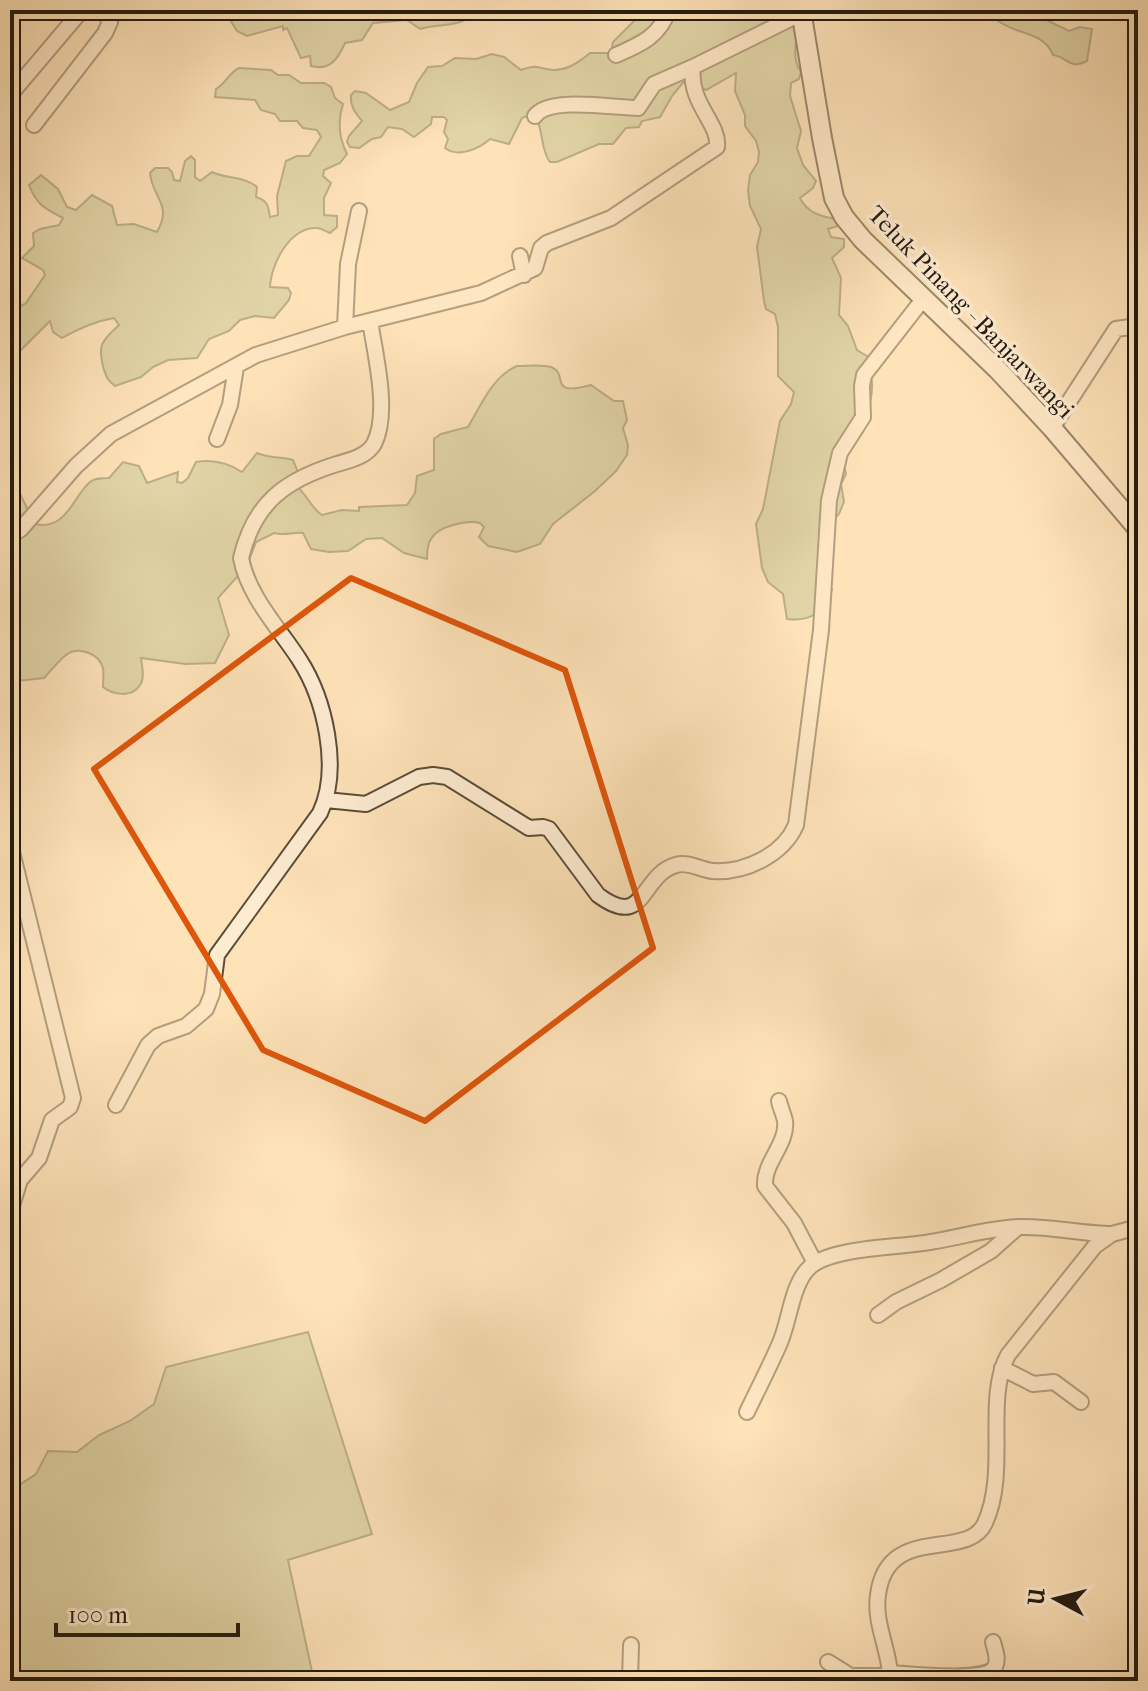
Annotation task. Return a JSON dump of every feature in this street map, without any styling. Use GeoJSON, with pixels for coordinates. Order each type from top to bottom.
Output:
{"type":"FeatureCollection","features":[{"type":"Feature","properties":{"kind":"main road","name":"Teluk Pinang - Banjarwangi"},"geometry":{"type":"LineString","coordinates":[[802,12],[834,198],[853,229],[998,370],[1138,529]]}},
{"type":"Feature","properties":{"kind":"street"},"geometry":{"type":"LineString","coordinates":[[10,95],[82,10]]}},
{"type":"Feature","properties":{"kind":"street"},"geometry":{"type":"LineString","coordinates":[[34,125],[109,28],[109,18],[103,10]]}},
{"type":"Feature","properties":{"kind":"street"},"geometry":{"type":"LineString","coordinates":[[616,55],[647,40],[660,28],[668,10]]}},
{"type":"Feature","properties":{"kind":"street"},"geometry":{"type":"LineString","coordinates":[[535,116],[545,107],[638,108],[654,84],[802,12]]}},
{"type":"Feature","properties":{"kind":"street"},"geometry":{"type":"LineString","coordinates":[[10,536],[21,529],[76,466],[111,434],[256,355],[345,327],[481,293],[524,275],[535,268],[541,248],[547,243],[611,218],[717,147],[717,137],[694,92],[693,67]]}},
{"type":"Feature","properties":{"kind":"street"},"geometry":{"type":"LineString","coordinates":[[345,327],[348,264],[359,211]]}},
{"type":"Feature","properties":{"kind":"street"},"geometry":{"type":"LineString","coordinates":[[520,256],[524,275]]}},
{"type":"Feature","properties":{"kind":"street"},"geometry":{"type":"LineString","coordinates":[[326,800],[366,804],[419,777],[447,777],[529,828],[549,829],[598,895],[608,903],[624,908],[635,905],[662,872],[675,865],[715,871],[738,869],[781,848],[796,825],[821,630],[829,500],[836,464],[863,417],[864,375],[924,298]]}},
{"type":"Feature","properties":{"kind":"street"},"geometry":{"type":"LineString","coordinates":[[116,1105],[148,1045],[158,1036],[186,1026],[206,1009],[212,994],[217,955],[320,813],[326,800],[329,743],[309,679],[248,581],[241,558],[258,516],[278,492],[301,477],[361,456],[373,444],[380,422],[381,401],[370,321]]}},
{"type":"Feature","properties":{"kind":"street"},"geometry":{"type":"LineString","coordinates":[[1052,428],[1116,329],[1138,326]]}},
{"type":"Feature","properties":{"kind":"street"},"geometry":{"type":"LineString","coordinates":[[217,439],[230,405],[236,367]]}},
{"type":"Feature","properties":{"kind":"street"},"geometry":{"type":"LineString","coordinates":[[10,844],[73,1098],[70,1107],[52,1120],[39,1158],[20,1180],[10,1212]]}},
{"type":"Feature","properties":{"kind":"street"},"geometry":{"type":"LineString","coordinates":[[779,1101],[785,1122],[783,1137],[765,1178],[765,1186],[794,1223],[815,1263]]}},
{"type":"Feature","properties":{"kind":"street"},"geometry":{"type":"LineString","coordinates":[[878,1315],[896,1302],[991,1251],[1018,1227]]}},
{"type":"Feature","properties":{"kind":"street"},"geometry":{"type":"LineString","coordinates":[[747,1412],[780,1344],[798,1288],[809,1267],[815,1263],[862,1250],[914,1245],[980,1230],[1039,1227],[1082,1234],[1112,1234],[1138,1227]]}},
{"type":"Feature","properties":{"kind":"street"},"geometry":{"type":"LineString","coordinates":[[890,1673],[878,1609],[881,1582],[907,1550],[960,1540],[979,1533],[983,1527],[991,1505],[997,1468],[997,1414],[1002,1368],[1008,1355],[1081,1262],[1095,1246],[1112,1234]]}},
{"type":"Feature","properties":{"kind":"street"},"geometry":{"type":"LineString","coordinates":[[1002,1368],[1033,1384],[1054,1382],[1081,1402]]}},
{"type":"Feature","properties":{"kind":"street"},"geometry":{"type":"LineString","coordinates":[[828,1662],[851,1679],[887,1676],[890,1673],[934,1676],[984,1674],[996,1666],[993,1642]]}},
{"type":"Feature","properties":{"kind":"street"},"geometry":{"type":"LineString","coordinates":[[630,1681],[631,1645]]}},
{"type":"Feature","properties":{"kind":"highlighted area"},"geometry":{"type":"Polygon","coordinates":[[[351,578],[565,670],[653,948],[425,1121],[263,1050],[94,769],[351,578]]]}},
{"type":"Feature","properties":{"kind":"green space"},"geometry":{"type":"Polygon","coordinates":[[[224,10],[490,10],[485,16],[420,29],[407,20],[373,23],[362,40],[345,43],[332,62],[318,67],[311,66],[310,56],[301,58],[287,28],[283,30],[283,26],[247,36],[237,31],[224,10]]]}},
{"type":"Feature","properties":{"kind":"green space"},"geometry":{"type":"Polygon","coordinates":[[[677,10],[812,10],[802,13],[795,51],[801,72],[799,79],[791,83],[790,96],[801,131],[797,148],[803,165],[816,181],[813,188],[800,198],[811,211],[837,219],[841,225],[828,229],[831,237],[844,239],[844,247],[832,258],[841,278],[839,315],[848,326],[857,350],[867,356],[872,386],[865,417],[842,455],[846,474],[841,484],[844,502],[834,519],[822,580],[832,589],[830,597],[816,614],[803,619],[787,619],[783,594],[768,582],[762,568],[756,524],[763,509],[780,421],[791,404],[794,392],[778,376],[778,327],[775,314],[766,309],[764,301],[757,247],[761,229],[750,206],[748,191],[750,175],[758,162],[759,152],[756,141],[745,126],[745,115],[735,91],[736,73],[706,90],[702,88],[699,74],[690,74],[660,117],[642,121],[639,127],[626,128],[613,144],[599,144],[557,162],[550,162],[539,125],[532,114],[522,118],[509,144],[490,139],[462,152],[445,148],[448,139],[444,132],[447,120],[444,117],[432,117],[431,124],[414,137],[402,129],[388,127],[381,137],[359,148],[350,147],[347,142],[362,121],[351,103],[351,95],[355,91],[366,93],[390,110],[409,102],[428,67],[442,66],[455,58],[476,59],[492,54],[504,57],[521,70],[531,67],[565,68],[590,53],[611,53],[613,42],[638,17],[667,18],[677,10]]]}},
{"type":"Feature","properties":{"kind":"green space"},"geometry":{"type":"Polygon","coordinates":[[[989,10],[1026,10],[1069,31],[1080,27],[1092,29],[1087,61],[1072,64],[1053,55],[1049,47],[1036,37],[1004,25],[989,10]]]}},
{"type":"Feature","properties":{"kind":"green space"},"geometry":{"type":"Polygon","coordinates":[[[239,68],[271,70],[278,75],[289,75],[301,83],[324,83],[331,87],[335,98],[343,104],[340,130],[347,154],[340,163],[324,170],[323,176],[331,183],[324,198],[324,215],[337,216],[337,227],[330,233],[319,228],[307,229],[290,240],[283,249],[270,287],[288,288],[291,293],[289,300],[274,318],[255,316],[240,320],[229,331],[209,339],[197,358],[168,360],[141,377],[115,386],[106,375],[101,355],[104,340],[119,325],[114,318],[62,338],[53,332],[50,321],[21,350],[10,354],[10,312],[26,303],[45,275],[43,270],[22,258],[34,246],[33,233],[59,225],[63,218],[42,205],[32,192],[29,185],[41,175],[58,189],[67,207],[76,210],[92,195],[112,206],[117,225],[134,224],[157,232],[163,214],[150,173],[155,168],[168,168],[174,180],[180,181],[185,161],[191,156],[195,160],[195,177],[200,181],[212,172],[246,181],[257,187],[256,197],[267,204],[270,217],[278,215],[277,196],[286,161],[297,156],[309,156],[321,137],[317,130],[303,128],[297,121],[280,121],[275,114],[261,110],[255,100],[215,97],[216,89],[239,68]]]}},
{"type":"Feature","properties":{"kind":"green space"},"geometry":{"type":"Polygon","coordinates":[[[517,366],[551,367],[568,388],[591,385],[614,401],[623,401],[627,420],[623,428],[628,445],[627,455],[616,471],[553,524],[540,544],[517,552],[488,546],[479,537],[484,527],[480,523],[460,523],[435,534],[429,544],[427,559],[404,553],[382,538],[366,539],[348,551],[329,552],[311,549],[303,533],[274,533],[256,542],[247,566],[218,598],[229,635],[215,663],[185,664],[141,658],[142,682],[132,692],[122,694],[103,687],[101,663],[93,655],[82,651],[66,655],[44,678],[17,681],[10,678],[10,598],[16,585],[18,560],[10,557],[10,486],[18,490],[35,524],[46,525],[62,517],[90,482],[109,478],[123,462],[139,466],[147,483],[178,472],[177,482],[182,483],[196,462],[220,462],[242,472],[257,453],[293,460],[297,470],[296,486],[322,515],[342,510],[359,511],[359,507],[407,505],[415,493],[417,476],[434,470],[434,439],[468,427],[494,384],[517,366]]]}},
{"type":"Feature","properties":{"kind":"green space"},"geometry":{"type":"Polygon","coordinates":[[[308,1332],[372,1534],[288,1560],[314,1681],[10,1681],[10,1491],[36,1474],[48,1451],[77,1452],[99,1435],[130,1421],[154,1404],[166,1367],[308,1332]]]}}]}
